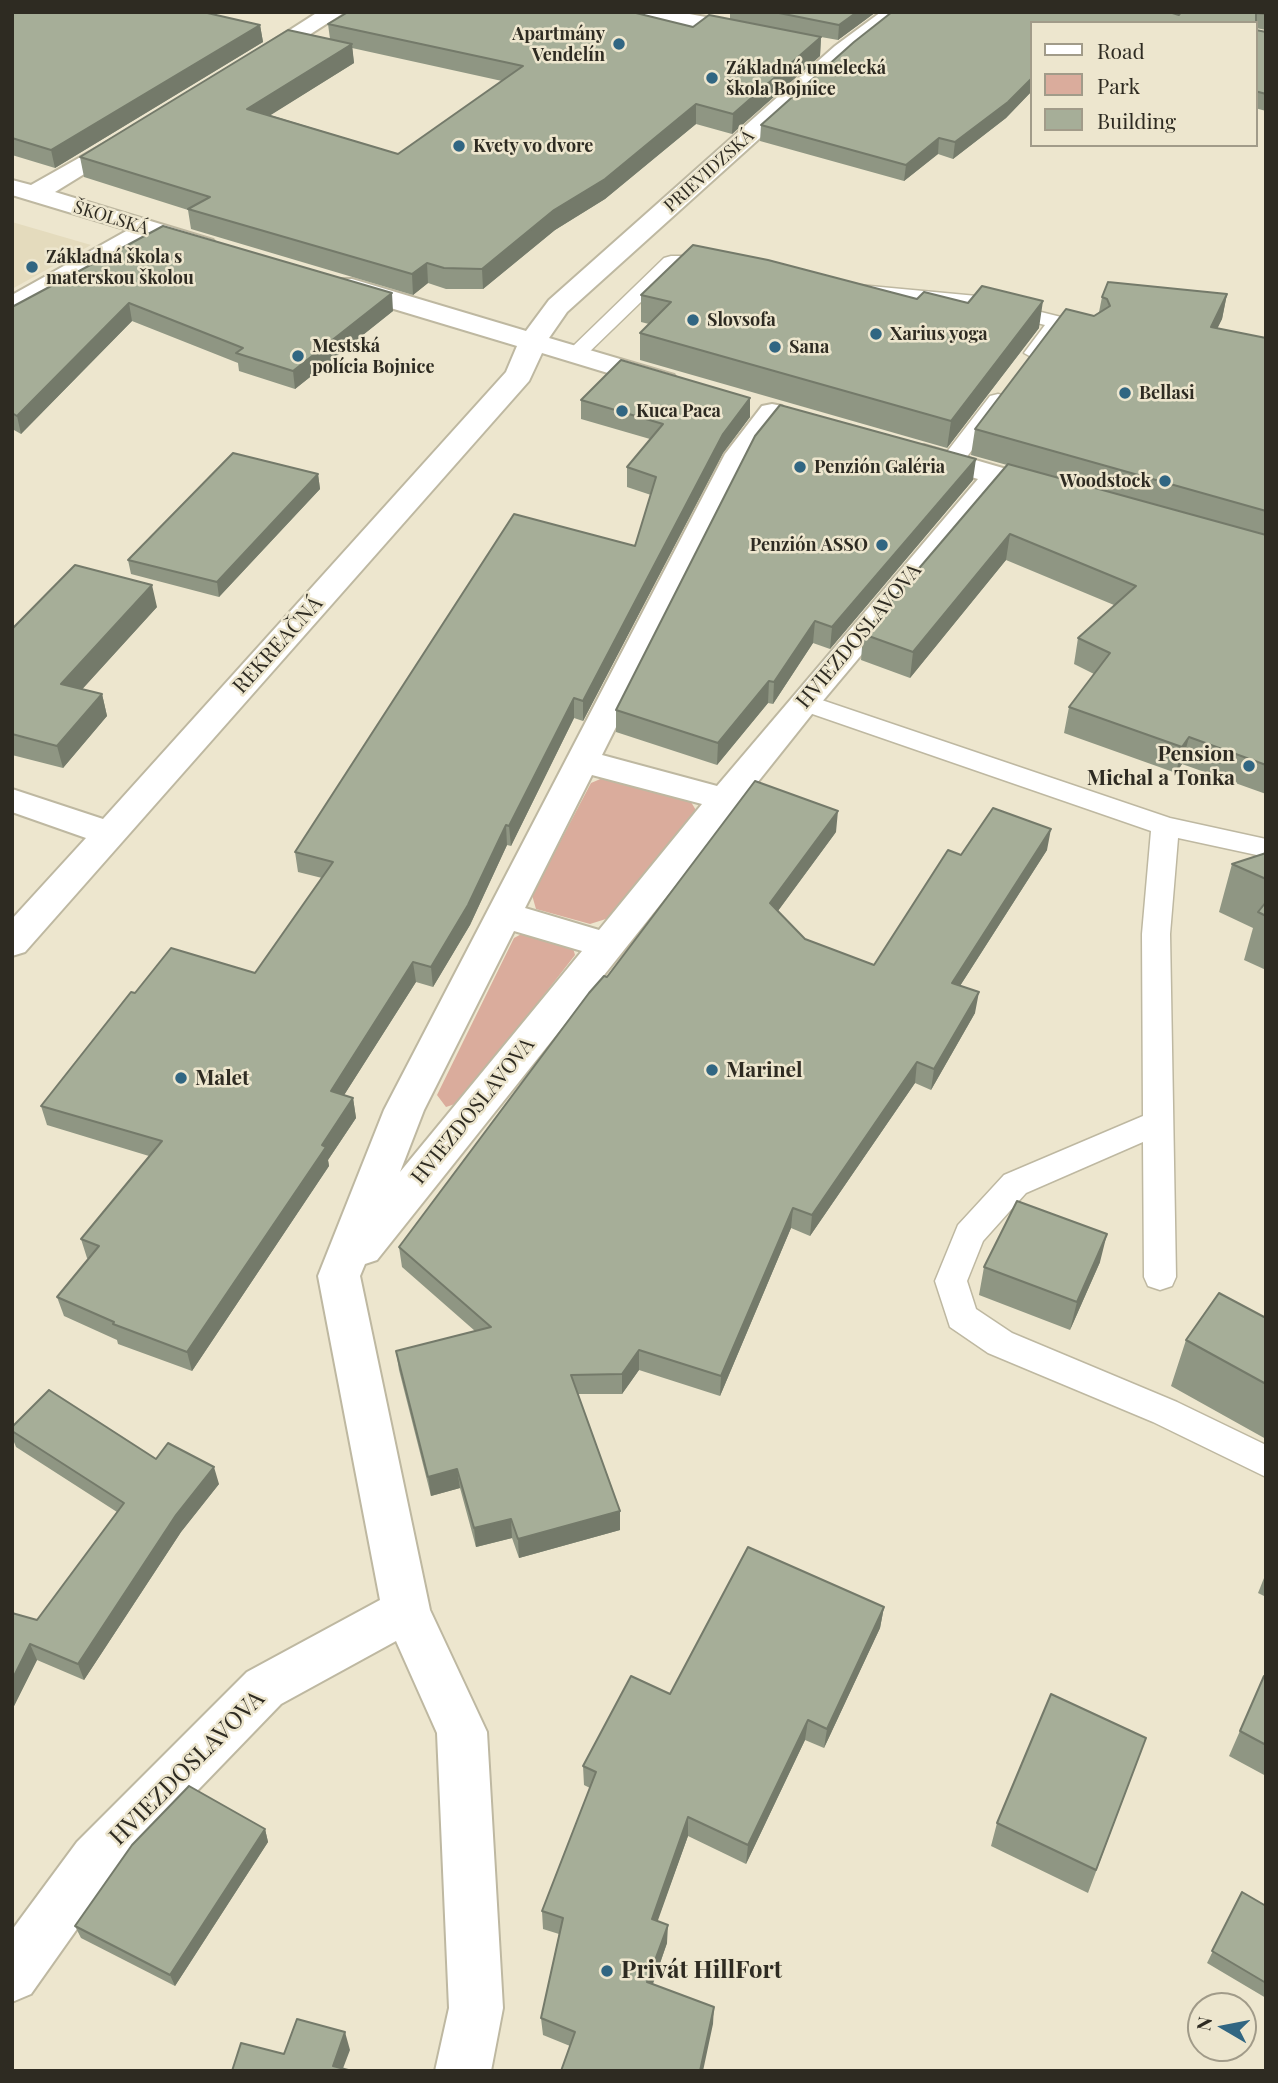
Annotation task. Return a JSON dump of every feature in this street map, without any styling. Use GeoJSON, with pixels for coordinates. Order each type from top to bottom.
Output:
{"type":"FeatureCollection","features":[{"type":"Feature","properties":{"kind":"street"},"geometry":{"type":"LineString","coordinates":[[231,74],[334,12]]}},
{"type":"Feature","properties":{"kind":"street"},"geometry":{"type":"LineString","coordinates":[[644,12],[766,36]]}},
{"type":"Feature","properties":{"kind":"street","name":"PRIEVIDZSKÁ"},"geometry":{"type":"LineString","coordinates":[[533,341],[558,306],[843,51],[895,12]]}},
{"type":"Feature","properties":{"kind":"street"},"geometry":{"type":"LineString","coordinates":[[818,46],[843,51]]}},
{"type":"Feature","properties":{"kind":"street"},"geometry":{"type":"LineString","coordinates":[[23,190],[148,125]]}},
{"type":"Feature","properties":{"kind":"street","name":"ŠKOLSKÁ"},"geometry":{"type":"LineString","coordinates":[[23,190],[228,252]]}},
{"type":"Feature","properties":{"kind":"street"},"geometry":{"type":"LineString","coordinates":[[12,306],[148,229]]}},
{"type":"Feature","properties":{"kind":"street"},"geometry":{"type":"LineString","coordinates":[[321,279],[692,389]]}},
{"type":"Feature","properties":{"kind":"street","name":"REKREAČNÁ"},"geometry":{"type":"LineString","coordinates":[[12,943],[519,375],[533,341]]}},
{"type":"Feature","properties":{"kind":"street","name":"HVIEZDOSLAVOVA"},"geometry":{"type":"LineString","coordinates":[[339,1276],[404,1110],[738,454],[771,412]]}},
{"type":"Feature","properties":{"kind":"street"},"geometry":{"type":"LineString","coordinates":[[900,448],[1077,498]]}},
{"type":"Feature","properties":{"kind":"street","name":"HVIEZDOSLAVOVA"},"geometry":{"type":"LineString","coordinates":[[339,1276],[724,799],[997,475]]}},
{"type":"Feature","properties":{"kind":"street"},"geometry":{"type":"LineString","coordinates":[[582,761],[724,799]]}},
{"type":"Feature","properties":{"kind":"street"},"geometry":{"type":"LineString","coordinates":[[12,800],[109,833]]}},
{"type":"Feature","properties":{"kind":"street"},"geometry":{"type":"LineString","coordinates":[[504,915],[607,945]]}},
{"type":"Feature","properties":{"kind":"street"},"geometry":{"type":"LineString","coordinates":[[339,1276],[406,1611],[462,1732],[476,2008],[463,2071]]}},
{"type":"Feature","properties":{"kind":"street","name":"HVIEZDOSLAVOVA"},"geometry":{"type":"LineString","coordinates":[[12,1975],[95,1860],[264,1688],[406,1611]]}},
{"type":"Feature","properties":{"kind":"lane"},"geometry":{"type":"LineString","coordinates":[[576,354],[671,262],[696,262],[730,270]]}},
{"type":"Feature","properties":{"kind":"lane"},"geometry":{"type":"LineString","coordinates":[[844,290],[977,302],[1082,327]]}},
{"type":"Feature","properties":{"kind":"lane"},"geometry":{"type":"LineString","coordinates":[[951,462],[1058,322]]}},
{"type":"Feature","properties":{"kind":"lane"},"geometry":{"type":"LineString","coordinates":[[804,702],[1164,827],[1266,848]]}},
{"type":"Feature","properties":{"kind":"lane"},"geometry":{"type":"LineString","coordinates":[[1160,1277],[1156,934],[1164,827]]}},
{"type":"Feature","properties":{"kind":"lane"},"geometry":{"type":"LineString","coordinates":[[1158,1122],[1015,1184],[969,1234],[951,1281],[962,1317],[1000,1343],[1165,1412],[1266,1462]]}},
{"type":"Feature","properties":{"kind":"shaded area","name":"Základná škola s materskou školou"},"geometry":{"type":"Polygon","coordinates":[[[12,222],[91,245],[12,289],[12,222]]]}},
{"type":"Feature","properties":{"kind":"green space"},"geometry":{"type":"Polygon","coordinates":[[[605,777],[691,802],[697,812],[609,918],[590,924],[536,909],[532,895],[591,783],[605,777]]]}},
{"type":"Feature","properties":{"kind":"green space"},"geometry":{"type":"Polygon","coordinates":[[[529,930],[571,941],[575,955],[461,1102],[446,1107],[437,1095],[514,938],[529,930]]]}},
{"type":"Feature","properties":{"kind":"building"},"geometry":{"type":"Polygon","coordinates":[[[12,12],[203,12],[260,25],[51,150],[12,138],[12,12]]]}},
{"type":"Feature","properties":{"kind":"building"},"geometry":{"type":"Polygon","coordinates":[[[348,12],[632,12],[693,27],[709,15],[821,37],[733,114],[696,104],[605,179],[554,210],[482,269],[444,268],[427,263],[412,274],[188,209],[210,197],[80,157],[288,30],[352,44],[247,109],[398,154],[523,66],[328,24],[348,12]]]}},
{"type":"Feature","properties":{"kind":"building"},"geometry":{"type":"Polygon","coordinates":[[[774,12],[857,12],[839,25],[774,12]]]}},
{"type":"Feature","properties":{"kind":"building"},"geometry":{"type":"Polygon","coordinates":[[[892,12],[1169,12],[1179,15],[1181,12],[1266,12],[1256,13],[1256,21],[1030,21],[1030,80],[1008,102],[955,142],[939,138],[906,165],[761,125],[854,42],[892,12]]]}},
{"type":"Feature","properties":{"kind":"building"},"geometry":{"type":"Polygon","coordinates":[[[1257,30],[1266,32],[1266,94],[1257,92],[1257,30]]]}},
{"type":"Feature","properties":{"kind":"building"},"geometry":{"type":"Polygon","coordinates":[[[163,226],[392,293],[293,371],[236,353],[243,348],[129,303],[17,416],[12,413],[12,307],[163,226]]]}},
{"type":"Feature","properties":{"kind":"building"},"geometry":{"type":"Polygon","coordinates":[[[693,245],[768,260],[917,299],[924,292],[968,303],[982,286],[1043,301],[951,421],[640,333],[671,302],[641,295],[693,245]]]}},
{"type":"Feature","properties":{"kind":"building"},"geometry":{"type":"Polygon","coordinates":[[[1108,282],[1227,294],[1211,327],[1266,338],[1266,511],[975,429],[1066,309],[1094,316],[1110,306],[1107,299],[1102,297],[1108,282]]]}},
{"type":"Feature","properties":{"kind":"building"},"geometry":{"type":"Polygon","coordinates":[[[621,360],[750,398],[723,434],[583,701],[574,698],[509,826],[506,825],[468,905],[431,967],[413,962],[331,1091],[353,1098],[322,1145],[326,1147],[187,1352],[113,1324],[114,1322],[57,1297],[99,1246],[81,1239],[162,1141],[41,1106],[131,992],[135,993],[171,948],[255,973],[333,862],[295,852],[514,514],[635,546],[656,477],[627,467],[663,424],[581,400],[621,360]]]}},
{"type":"Feature","properties":{"kind":"building"},"geometry":{"type":"Polygon","coordinates":[[[780,405],[976,459],[832,627],[815,621],[774,682],[769,681],[718,743],[616,710],[755,436],[780,405]]]}},
{"type":"Feature","properties":{"kind":"building"},"geometry":{"type":"Polygon","coordinates":[[[233,453],[318,474],[217,582],[128,560],[233,453]]]}},
{"type":"Feature","properties":{"kind":"building"},"geometry":{"type":"Polygon","coordinates":[[[1008,464],[1266,535],[1266,765],[1189,737],[1182,747],[1069,707],[1110,653],[1078,638],[1136,586],[1010,534],[913,652],[863,634],[1008,464]]]}},
{"type":"Feature","properties":{"kind":"building"},"geometry":{"type":"Polygon","coordinates":[[[75,565],[152,585],[61,684],[102,694],[57,746],[12,734],[12,629],[75,565]]]}},
{"type":"Feature","properties":{"kind":"building"},"geometry":{"type":"Polygon","coordinates":[[[755,781],[838,811],[770,903],[805,939],[874,965],[948,850],[961,855],[993,808],[1051,829],[952,983],[979,992],[934,1069],[917,1062],[812,1215],[793,1208],[721,1376],[639,1350],[622,1374],[571,1375],[620,1511],[518,1539],[511,1519],[474,1528],[457,1469],[428,1477],[396,1351],[491,1327],[399,1247],[589,993],[604,976],[607,977],[755,781]]]}},
{"type":"Feature","properties":{"kind":"building"},"geometry":{"type":"Polygon","coordinates":[[[1266,853],[1266,879],[1232,864],[1266,853]]]}},
{"type":"Feature","properties":{"kind":"building"},"geometry":{"type":"Polygon","coordinates":[[[1266,902],[1266,916],[1258,912],[1266,902]]]}},
{"type":"Feature","properties":{"kind":"building"},"geometry":{"type":"Polygon","coordinates":[[[1017,1201],[1107,1234],[1077,1302],[984,1267],[1017,1201]]]}},
{"type":"Feature","properties":{"kind":"building"},"geometry":{"type":"Polygon","coordinates":[[[1219,1293],[1266,1318],[1266,1384],[1186,1340],[1219,1293]]]}},
{"type":"Feature","properties":{"kind":"building"},"geometry":{"type":"Polygon","coordinates":[[[49,1390],[156,1459],[168,1443],[214,1467],[176,1515],[78,1664],[30,1644],[12,1680],[12,1613],[37,1620],[124,1503],[12,1431],[12,1427],[49,1390]]]}},
{"type":"Feature","properties":{"kind":"building"},"geometry":{"type":"Polygon","coordinates":[[[748,1547],[884,1607],[827,1729],[808,1720],[748,1845],[688,1817],[652,1919],[668,1925],[647,1982],[714,2007],[700,2071],[561,2071],[575,2032],[541,2018],[563,1918],[542,1911],[596,1772],[583,1766],[631,1676],[670,1694],[748,1547]]]}},
{"type":"Feature","properties":{"kind":"building"},"geometry":{"type":"Polygon","coordinates":[[[1264,1676],[1266,1677],[1266,1745],[1240,1731],[1264,1676]]]}},
{"type":"Feature","properties":{"kind":"building"},"geometry":{"type":"Polygon","coordinates":[[[1051,1694],[1146,1738],[1096,1870],[997,1823],[1051,1694]]]}},
{"type":"Feature","properties":{"kind":"building"},"geometry":{"type":"Polygon","coordinates":[[[189,1786],[265,1829],[170,1975],[75,1926],[132,1845],[189,1786]]]}},
{"type":"Feature","properties":{"kind":"building"},"geometry":{"type":"Polygon","coordinates":[[[1242,1892],[1266,1906],[1266,1983],[1212,1951],[1242,1892]]]}},
{"type":"Feature","properties":{"kind":"building"},"geometry":{"type":"Polygon","coordinates":[[[297,2019],[345,2032],[333,2066],[352,2071],[232,2071],[241,2043],[284,2054],[297,2019]]]}},
{"type":"Feature","properties":{"kind":"place","name":"Apartmány Vendelín"},"geometry":{"type":"Point","coordinates":[619,44]}},
{"type":"Feature","properties":{"kind":"place","name":"Základná umelecká škola Bojnice"},"geometry":{"type":"Point","coordinates":[712,78]}},
{"type":"Feature","properties":{"kind":"place","name":"Kvety vo dvore"},"geometry":{"type":"Point","coordinates":[459,146]}},
{"type":"Feature","properties":{"kind":"place","name":"Základná škola s materskou školou"},"geometry":{"type":"Point","coordinates":[32,267]}},
{"type":"Feature","properties":{"kind":"place","name":"Slovsofa"},"geometry":{"type":"Point","coordinates":[693,320]}},
{"type":"Feature","properties":{"kind":"place","name":"Xarius yoga"},"geometry":{"type":"Point","coordinates":[876,334]}},
{"type":"Feature","properties":{"kind":"place","name":"Sana"},"geometry":{"type":"Point","coordinates":[775,347]}},
{"type":"Feature","properties":{"kind":"place","name":"Mestská polícia Bojnice"},"geometry":{"type":"Point","coordinates":[298,356]}},
{"type":"Feature","properties":{"kind":"place","name":"Bellasi"},"geometry":{"type":"Point","coordinates":[1125,393]}},
{"type":"Feature","properties":{"kind":"place","name":"Kuca Paca"},"geometry":{"type":"Point","coordinates":[622,411]}},
{"type":"Feature","properties":{"kind":"place","name":"Penzión Galéria"},"geometry":{"type":"Point","coordinates":[800,467]}},
{"type":"Feature","properties":{"kind":"place","name":"Woodstock"},"geometry":{"type":"Point","coordinates":[1165,481]}},
{"type":"Feature","properties":{"kind":"place","name":"Penzión ASSO"},"geometry":{"type":"Point","coordinates":[882,545]}},
{"type":"Feature","properties":{"kind":"place","name":"Pension Michal a Tonka"},"geometry":{"type":"Point","coordinates":[1249,766]}},
{"type":"Feature","properties":{"kind":"place","name":"Marinel"},"geometry":{"type":"Point","coordinates":[712,1070]}},
{"type":"Feature","properties":{"kind":"place","name":"Malet"},"geometry":{"type":"Point","coordinates":[181,1078]}},
{"type":"Feature","properties":{"kind":"place","name":"Privát HillFort"},"geometry":{"type":"Point","coordinates":[607,1971]}}]}
